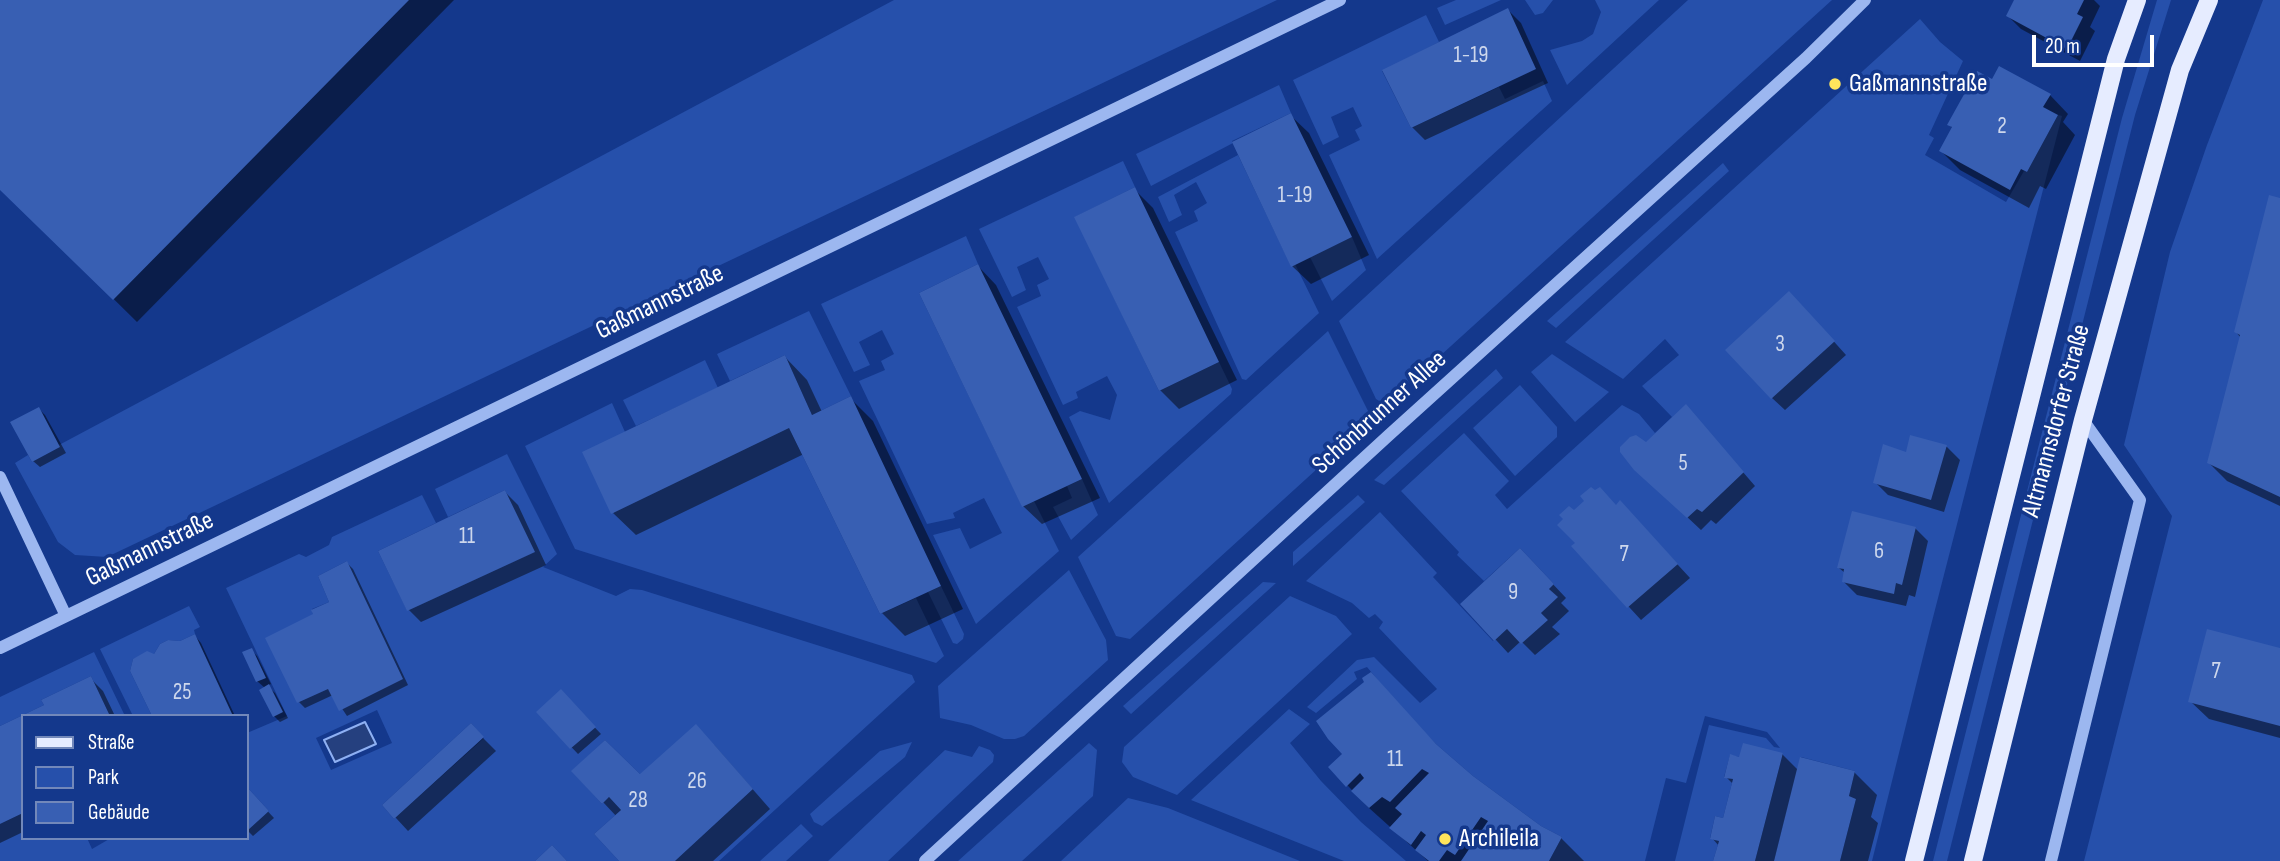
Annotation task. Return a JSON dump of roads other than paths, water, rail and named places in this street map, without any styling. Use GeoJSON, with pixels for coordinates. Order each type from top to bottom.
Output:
{"type":"FeatureCollection","features":[{"type":"Feature","properties":{"kind":"main road","name":"Altmannsdorfer Straße"},"geometry":{"type":"LineString","coordinates":[[1914,861],[2116,59],[2137,0]]}},
{"type":"Feature","properties":{"kind":"main road","name":"Altmannsdorfer Straße"},"geometry":{"type":"LineString","coordinates":[[1973,861],[2083,420],[2180,70],[2209,0]]}},
{"type":"Feature","properties":{"kind":"street","name":"Gaßmannstraße"},"geometry":{"type":"LineString","coordinates":[[0,648],[1340,0]]}},
{"type":"Feature","properties":{"kind":"street","name":"Schönbrunner Allee"},"geometry":{"type":"LineString","coordinates":[[925,861],[1389,435],[1806,58],[1865,0]]}},
{"type":"Feature","properties":{"kind":"street"},"geometry":{"type":"LineString","coordinates":[[2051,861],[2140,500],[2083,420]]}},
{"type":"Feature","properties":{"kind":"street"},"geometry":{"type":"LineString","coordinates":[[0,477],[65,616]]}},
{"type":"Feature","properties":{"kind":"place","name":"Gaßmannstraße"},"geometry":{"type":"Point","coordinates":[1835,84]}},
{"type":"Feature","properties":{"kind":"place","name":"Archileila"},"geometry":{"type":"Point","coordinates":[1445,839]}}]}
